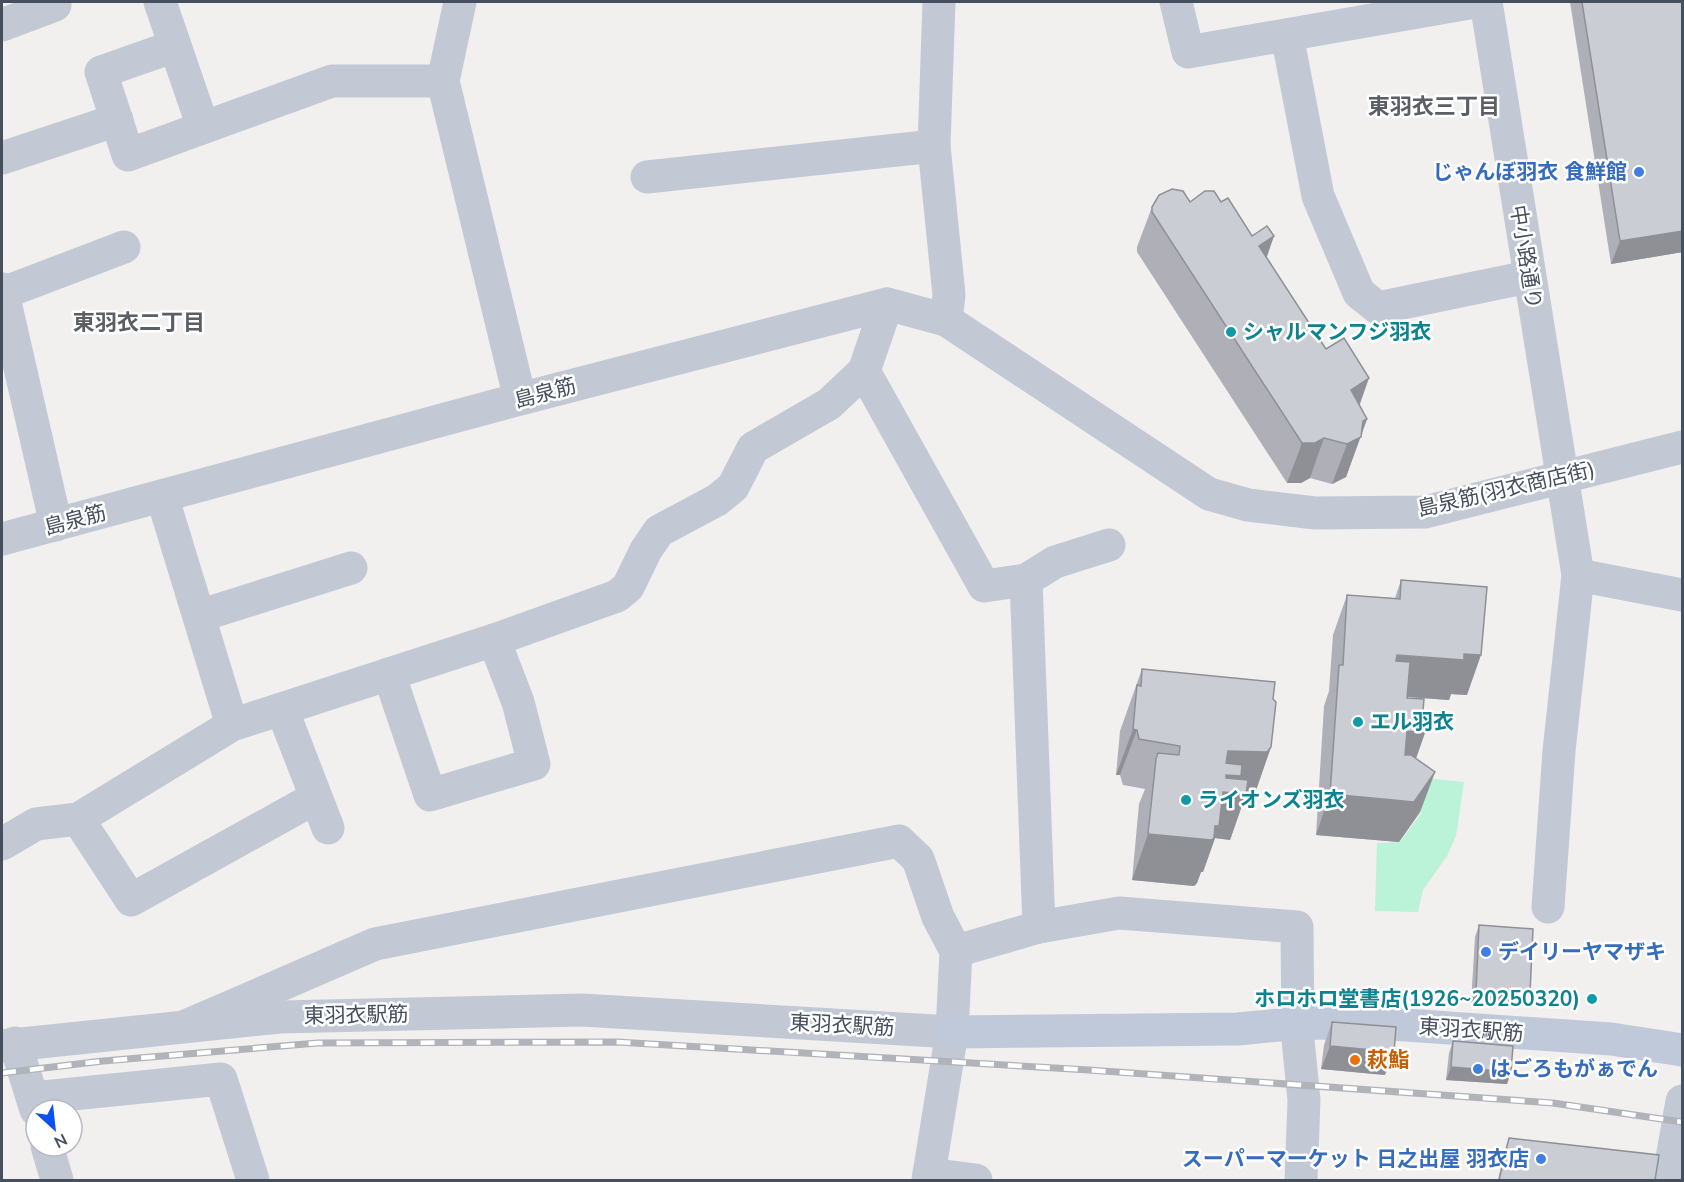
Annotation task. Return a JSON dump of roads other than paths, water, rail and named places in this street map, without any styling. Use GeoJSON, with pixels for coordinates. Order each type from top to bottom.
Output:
{"type":"FeatureCollection","features":[{"type":"Feature","properties":{"kind":"street"},"geometry":{"type":"LineString","coordinates":[[160,2],[203,127]]}},
{"type":"Feature","properties":{"kind":"street"},"geometry":{"type":"LineString","coordinates":[[460,2],[443,81],[520,399]]}},
{"type":"Feature","properties":{"kind":"street"},"geometry":{"type":"LineString","coordinates":[[939,2],[934,146],[949,295],[946,320]]}},
{"type":"Feature","properties":{"kind":"street"},"geometry":{"type":"LineString","coordinates":[[1176,2],[1188,52],[1474,2]]}},
{"type":"Feature","properties":{"kind":"street","name":"中小路通り"},"geometry":{"type":"LineString","coordinates":[[1486,2],[1528,277],[1578,575],[1559,751],[1548,907]]}},
{"type":"Feature","properties":{"kind":"street"},"geometry":{"type":"LineString","coordinates":[[2,25],[55,5]]}},
{"type":"Feature","properties":{"kind":"street"},"geometry":{"type":"LineString","coordinates":[[1287,35],[1318,196],[1359,293],[1378,308],[1528,277]]}},
{"type":"Feature","properties":{"kind":"street"},"geometry":{"type":"LineString","coordinates":[[175,46],[101,72],[128,155],[332,81],[443,81]]}},
{"type":"Feature","properties":{"kind":"street"},"geometry":{"type":"LineString","coordinates":[[2,158],[117,120]]}},
{"type":"Feature","properties":{"kind":"street"},"geometry":{"type":"LineString","coordinates":[[647,177],[934,146]]}},
{"type":"Feature","properties":{"kind":"street"},"geometry":{"type":"LineString","coordinates":[[56,525],[2,291],[124,247]]}},
{"type":"Feature","properties":{"kind":"street"},"geometry":{"type":"LineString","coordinates":[[2,844],[36,824],[78,819],[232,725],[494,640],[617,596],[628,587],[646,550],[659,531],[733,487],[753,448],[829,404],[864,371],[887,304]]}},
{"type":"Feature","properties":{"kind":"street","name":"島泉筋"},"geometry":{"type":"LineString","coordinates":[[2,539],[520,399],[887,304],[946,320],[1069,401]]}},
{"type":"Feature","properties":{"kind":"street"},"geometry":{"type":"LineString","coordinates":[[864,371],[984,586],[1026,580],[1055,562],[1109,545]]}},
{"type":"Feature","properties":{"kind":"street","name":"島泉筋(羽衣商店街)"},"geometry":{"type":"LineString","coordinates":[[1069,401],[1209,494],[1248,505],[1315,513],[1425,512],[1683,447]]}},
{"type":"Feature","properties":{"kind":"street"},"geometry":{"type":"LineString","coordinates":[[162,496],[232,725]]}},
{"type":"Feature","properties":{"kind":"street"},"geometry":{"type":"LineString","coordinates":[[199,616],[351,567]]}},
{"type":"Feature","properties":{"kind":"street"},"geometry":{"type":"LineString","coordinates":[[1578,575],[1683,595]]}},
{"type":"Feature","properties":{"kind":"street"},"geometry":{"type":"LineString","coordinates":[[1026,580],[1039,927]]}},
{"type":"Feature","properties":{"kind":"street"},"geometry":{"type":"LineString","coordinates":[[389,674],[430,795],[534,764],[518,702],[494,640]]}},
{"type":"Feature","properties":{"kind":"street"},"geometry":{"type":"LineString","coordinates":[[282,709],[328,828]]}},
{"type":"Feature","properties":{"kind":"street"},"geometry":{"type":"LineString","coordinates":[[78,819],[131,900],[315,798]]}},
{"type":"Feature","properties":{"kind":"street"},"geometry":{"type":"LineString","coordinates":[[186,1026],[375,944],[899,840],[918,859],[938,917],[956,951],[952,1032],[929,1177],[976,1180]]}},
{"type":"Feature","properties":{"kind":"street"},"geometry":{"type":"LineString","coordinates":[[956,951],[1039,927],[1119,913],[1297,927],[1300,1023],[1298,1040],[1304,1100],[1301,1180]]}},
{"type":"Feature","properties":{"kind":"street","name":"東羽衣駅筋"},"geometry":{"type":"LineString","coordinates":[[8,1045],[280,1017],[582,1010],[952,1032],[1238,1029],[1300,1023],[1391,1024],[1600,1039],[1683,1050]]}},
{"type":"Feature","properties":{"kind":"street"},"geometry":{"type":"LineString","coordinates":[[8,1045],[32,1098]]}},
{"type":"Feature","properties":{"kind":"street"},"geometry":{"type":"LineString","coordinates":[[78,1098],[221,1078],[253,1180]]}},
{"type":"Feature","properties":{"kind":"street"},"geometry":{"type":"LineString","coordinates":[[1674,1174],[1683,1101]]}},
{"type":"Feature","properties":{"kind":"street"},"geometry":{"type":"LineString","coordinates":[[51,1158],[57,1180]]}},
{"type":"Feature","properties":{"kind":"railway"},"geometry":{"type":"LineString","coordinates":[[2,1073],[103,1061],[318,1043],[617,1042],[1089,1070],[1553,1103],[1682,1122]]}},
{"type":"Feature","properties":{"kind":"place","name":"じゃんぼ羽衣 食鮮館"},"geometry":{"type":"Point","coordinates":[1639,172]}},
{"type":"Feature","properties":{"kind":"place","name":"シャルマンフジ羽衣"},"geometry":{"type":"Point","coordinates":[1231,332]}},
{"type":"Feature","properties":{"kind":"place","name":"エル羽衣"},"geometry":{"type":"Point","coordinates":[1358,722]}},
{"type":"Feature","properties":{"kind":"place","name":"ライオンズ羽衣"},"geometry":{"type":"Point","coordinates":[1186,800]}},
{"type":"Feature","properties":{"kind":"place","name":"デイリーヤマザキ"},"geometry":{"type":"Point","coordinates":[1486,952]}},
{"type":"Feature","properties":{"kind":"place","name":"ホロホロ堂書店(1926~20250320)"},"geometry":{"type":"Point","coordinates":[1592,999]}},
{"type":"Feature","properties":{"kind":"place","name":"萩鮨"},"geometry":{"type":"Point","coordinates":[1355,1060]}},
{"type":"Feature","properties":{"kind":"place","name":"はごろもがぁでん"},"geometry":{"type":"Point","coordinates":[1478,1069]}},
{"type":"Feature","properties":{"kind":"place","name":"スーパーマーケット 日之出屋 羽衣店"},"geometry":{"type":"Point","coordinates":[1541,1159]}},
{"type":"Feature","properties":{"kind":"district","name":"東羽衣三丁目"},"geometry":{"type":"Point","coordinates":[1434,106]}},
{"type":"Feature","properties":{"kind":"district","name":"東羽衣二丁目"},"geometry":{"type":"Point","coordinates":[139,322]}}]}
